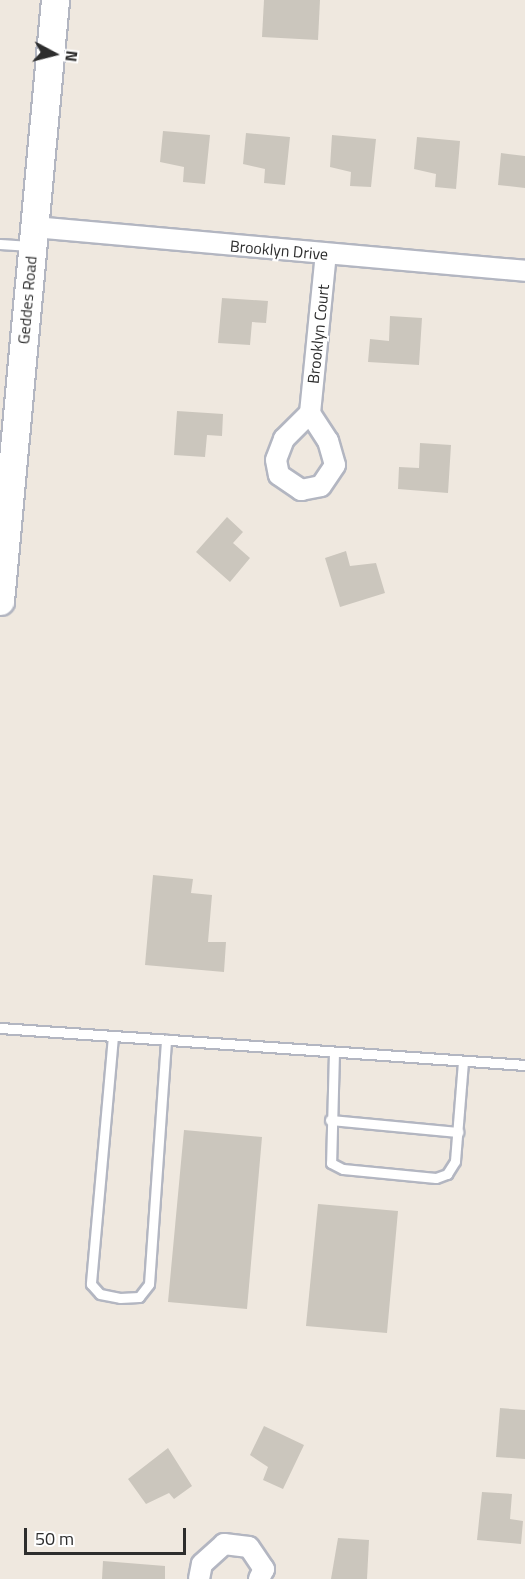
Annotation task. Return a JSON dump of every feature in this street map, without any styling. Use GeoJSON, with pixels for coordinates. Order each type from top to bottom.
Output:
{"type":"FeatureCollection","features":[{"type":"Feature","properties":{"kind":"main road","name":"Geddes Road"},"geometry":{"type":"LineString","coordinates":[[0,601],[2,550],[55,0]]}},
{"type":"Feature","properties":{"kind":"street","name":"Brooklyn Drive"},"geometry":{"type":"LineString","coordinates":[[33,236],[326,254],[525,271]]}},
{"type":"Feature","properties":{"kind":"street","name":"Brooklyn Court"},"geometry":{"type":"LineString","coordinates":[[310,413],[326,254]]}},
{"type":"Feature","properties":{"kind":"street"},"geometry":{"type":"LineString","coordinates":[[199,1579],[202,1564],[224,1544],[249,1547],[264,1569],[259,1579]]}},
{"type":"Feature","properties":{"kind":"lane"},"geometry":{"type":"LineString","coordinates":[[0,244],[33,236]]}},
{"type":"Feature","properties":{"kind":"lane"},"geometry":{"type":"LineString","coordinates":[[0,1028],[525,1065]]}},
{"type":"Feature","properties":{"kind":"lane"},"geometry":{"type":"LineString","coordinates":[[114,1036],[91,1284],[99,1294],[120,1298],[139,1297],[149,1284],[166,1040]]}},
{"type":"Feature","properties":{"kind":"lane"},"geometry":{"type":"LineString","coordinates":[[334,1052],[330,1120],[331,1163],[343,1169],[436,1178],[447,1174],[455,1161],[463,1061]]}},
{"type":"Feature","properties":{"kind":"lane"},"geometry":{"type":"LineString","coordinates":[[330,1120],[458,1132]]}},
{"type":"Feature","properties":{"kind":"building"},"geometry":{"type":"Polygon","coordinates":[[[264,0],[320,0],[318,40],[262,37],[264,0]]]}},
{"type":"Feature","properties":{"kind":"building"},"geometry":{"type":"Polygon","coordinates":[[[163,131],[210,135],[205,184],[183,182],[184,167],[160,162],[163,131]]]}},
{"type":"Feature","properties":{"kind":"building"},"geometry":{"type":"Polygon","coordinates":[[[246,133],[290,137],[285,185],[264,183],[265,169],[243,164],[246,133]]]}},
{"type":"Feature","properties":{"kind":"building"},"geometry":{"type":"Polygon","coordinates":[[[332,135],[376,139],[371,187],[350,186],[351,172],[330,167],[332,135]]]}},
{"type":"Feature","properties":{"kind":"building"},"geometry":{"type":"Polygon","coordinates":[[[417,137],[460,141],[456,189],[435,187],[436,174],[414,169],[417,137]]]}},
{"type":"Feature","properties":{"kind":"building"},"geometry":{"type":"Polygon","coordinates":[[[501,153],[525,156],[525,188],[498,185],[501,153]]]}},
{"type":"Feature","properties":{"kind":"building"},"geometry":{"type":"Polygon","coordinates":[[[222,298],[268,301],[266,323],[252,322],[250,345],[218,343],[222,298]]]}},
{"type":"Feature","properties":{"kind":"building"},"geometry":{"type":"Polygon","coordinates":[[[390,316],[422,318],[419,365],[368,362],[370,339],[389,341],[390,316]]]}},
{"type":"Feature","properties":{"kind":"building"},"geometry":{"type":"Polygon","coordinates":[[[177,411],[223,414],[222,436],[207,435],[205,457],[174,455],[177,411]]]}},
{"type":"Feature","properties":{"kind":"building"},"geometry":{"type":"Polygon","coordinates":[[[420,443],[451,445],[448,493],[398,489],[399,467],[419,468],[420,443]]]}},
{"type":"Feature","properties":{"kind":"building"},"geometry":{"type":"Polygon","coordinates":[[[227,517],[243,532],[233,543],[250,558],[230,582],[196,552],[227,517]]]}},
{"type":"Feature","properties":{"kind":"building"},"geometry":{"type":"Polygon","coordinates":[[[346,551],[350,566],[376,563],[385,593],[340,607],[325,558],[346,551]]]}},
{"type":"Feature","properties":{"kind":"building"},"geometry":{"type":"Polygon","coordinates":[[[153,875],[193,879],[191,893],[212,895],[208,942],[226,942],[224,972],[145,965],[153,875]]]}},
{"type":"Feature","properties":{"kind":"building"},"geometry":{"type":"Polygon","coordinates":[[[184,1130],[262,1137],[247,1309],[168,1302],[184,1130]]]}},
{"type":"Feature","properties":{"kind":"building"},"geometry":{"type":"Polygon","coordinates":[[[318,1204],[398,1211],[387,1333],[306,1326],[318,1204]]]}},
{"type":"Feature","properties":{"kind":"building"},"geometry":{"type":"Polygon","coordinates":[[[500,1408],[525,1410],[525,1459],[496,1457],[500,1408]]]}},
{"type":"Feature","properties":{"kind":"building"},"geometry":{"type":"Polygon","coordinates":[[[264,1426],[304,1445],[283,1489],[263,1480],[268,1467],[250,1455],[264,1426]]]}},
{"type":"Feature","properties":{"kind":"building"},"geometry":{"type":"Polygon","coordinates":[[[168,1448],[192,1486],[174,1499],[169,1493],[146,1504],[128,1479],[168,1448]]]}},
{"type":"Feature","properties":{"kind":"building"},"geometry":{"type":"Polygon","coordinates":[[[482,1492],[512,1494],[510,1519],[523,1521],[521,1544],[477,1540],[482,1492]]]}},
{"type":"Feature","properties":{"kind":"building"},"geometry":{"type":"Polygon","coordinates":[[[338,1538],[369,1540],[367,1579],[331,1579],[338,1538]]]}},
{"type":"Feature","properties":{"kind":"building"},"geometry":{"type":"Polygon","coordinates":[[[103,1561],[165,1566],[165,1579],[102,1579],[103,1561]]]}}]}
